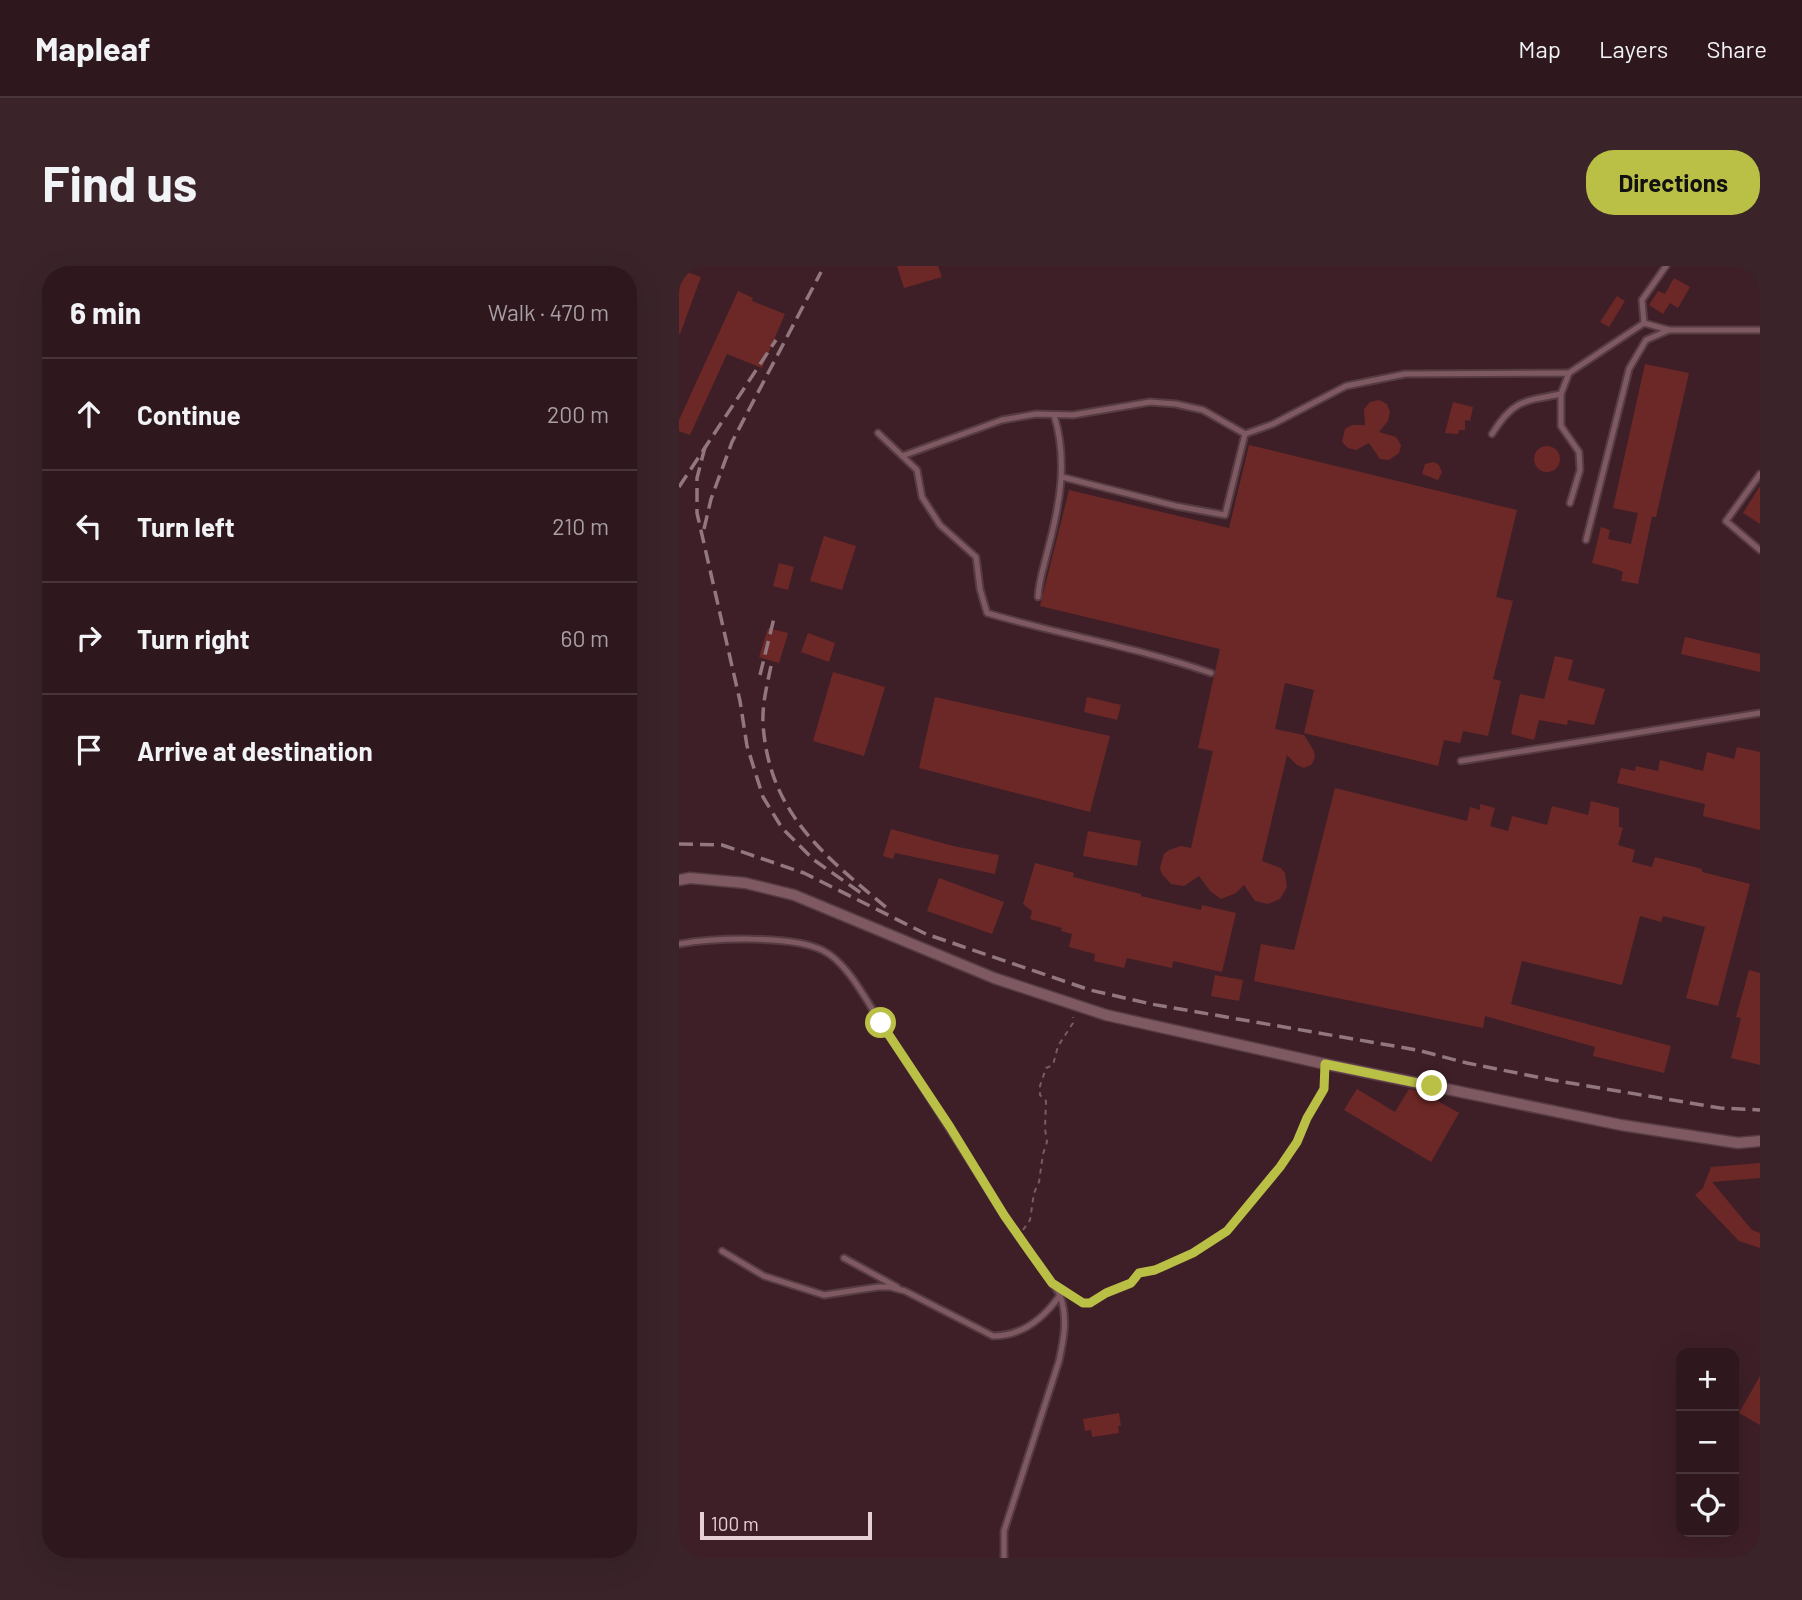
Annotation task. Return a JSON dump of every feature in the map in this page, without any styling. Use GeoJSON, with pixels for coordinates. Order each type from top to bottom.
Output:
{"type":"FeatureCollection","features":[{"type":"Feature","properties":{"kind":"street"},"geometry":{"type":"LineString","coordinates":[[679,880],[690,878],[745,883],[795,895],[994,978],[1077,1006],[1325,1064],[1621,1125],[1738,1143],[1760,1141]]}},
{"type":"Feature","properties":{"kind":"lane"},"geometry":{"type":"LineString","coordinates":[[1644,323],[1642,300],[1666,266]]}},
{"type":"Feature","properties":{"kind":"lane"},"geometry":{"type":"LineString","coordinates":[[902,456],[1002,420],[1036,414],[1073,415],[1150,402],[1203,410],[1245,434],[1273,424],[1346,386],[1405,374],[1569,373],[1644,323],[1669,330],[1760,330]]}},
{"type":"Feature","properties":{"kind":"lane"},"geometry":{"type":"LineString","coordinates":[[1586,540],[1629,369],[1646,340],[1669,330]]}},
{"type":"Feature","properties":{"kind":"lane"},"geometry":{"type":"LineString","coordinates":[[1569,373],[1561,394],[1561,426],[1579,452],[1580,470],[1570,503]]}},
{"type":"Feature","properties":{"kind":"lane"},"geometry":{"type":"LineString","coordinates":[[1492,434],[1504,414],[1524,401],[1561,394]]}},
{"type":"Feature","properties":{"kind":"lane"},"geometry":{"type":"LineString","coordinates":[[1038,597],[1039,577],[1061,496],[1061,436],[1054,415]]}},
{"type":"Feature","properties":{"kind":"lane"},"geometry":{"type":"LineString","coordinates":[[878,433],[917,470],[922,497],[940,524],[976,557],[980,589],[987,613],[1044,629],[1152,653],[1211,673]]}},
{"type":"Feature","properties":{"kind":"lane"},"geometry":{"type":"LineString","coordinates":[[1062,477],[1176,506],[1225,515],[1245,434]]}},
{"type":"Feature","properties":{"kind":"lane"},"geometry":{"type":"LineString","coordinates":[[1760,474],[1727,521],[1760,550]]}},
{"type":"Feature","properties":{"kind":"lane"},"geometry":{"type":"LineString","coordinates":[[1461,761],[1760,713]]}},
{"type":"Feature","properties":{"kind":"lane"},"geometry":{"type":"LineString","coordinates":[[679,944],[716,940],[782,942],[820,949],[834,957],[944,1117],[1004,1215],[1060,1295],[1064,1307],[1065,1332],[1051,1387],[1004,1531],[1004,1558]]}},
{"type":"Feature","properties":{"kind":"lane"},"geometry":{"type":"LineString","coordinates":[[722,1251],[764,1276],[824,1295],[878,1287],[905,1292]]}},
{"type":"Feature","properties":{"kind":"lane"},"geometry":{"type":"LineString","coordinates":[[844,1258],[993,1336],[1006,1336],[1023,1330],[1048,1312],[1060,1295]]}},
{"type":"Feature","properties":{"kind":"path"},"geometry":{"type":"LineString","coordinates":[[1019,1236],[1030,1220],[1047,1142],[1046,1101],[1040,1095],[1040,1086],[1046,1068],[1053,1065],[1058,1046],[1073,1023],[1071,1020],[1077,1006]]}},
{"type":"Feature","properties":{"kind":"path"},"geometry":{"type":"LineString","coordinates":[[1052,1283],[1083,1303],[1090,1303],[1131,1283],[1139,1273],[1155,1270],[1193,1253],[1227,1231],[1297,1142],[1324,1089],[1325,1064]]}},
{"type":"Feature","properties":{"kind":"building"},"geometry":{"type":"Polygon","coordinates":[[[897,266],[938,266],[942,277],[904,288],[897,266]]]}},
{"type":"Feature","properties":{"kind":"building"},"geometry":{"type":"Polygon","coordinates":[[[679,269],[701,277],[680,334],[679,334],[679,269]]]}},
{"type":"Feature","properties":{"kind":"building"},"geometry":{"type":"Polygon","coordinates":[[[1674,278],[1690,287],[1678,308],[1670,303],[1663,314],[1649,305],[1658,291],[1665,294],[1674,278]]]}},
{"type":"Feature","properties":{"kind":"building"},"geometry":{"type":"Polygon","coordinates":[[[738,291],[753,298],[752,301],[785,314],[762,368],[727,354],[690,435],[679,431],[679,420],[738,291]]]}},
{"type":"Feature","properties":{"kind":"building"},"geometry":{"type":"Polygon","coordinates":[[[1617,296],[1625,301],[1609,327],[1600,322],[1617,296]]]}},
{"type":"Feature","properties":{"kind":"building"},"geometry":{"type":"Polygon","coordinates":[[[1645,364],[1689,373],[1656,517],[1652,517],[1638,584],[1621,581],[1623,572],[1592,563],[1601,527],[1610,530],[1608,539],[1631,544],[1638,513],[1613,508],[1645,364]]]}},
{"type":"Feature","properties":{"kind":"building"},"geometry":{"type":"Polygon","coordinates":[[[1379,400],[1387,404],[1390,412],[1388,421],[1379,432],[1396,437],[1401,445],[1399,453],[1389,460],[1380,459],[1369,443],[1356,450],[1348,448],[1342,442],[1345,429],[1352,425],[1365,425],[1364,409],[1370,402],[1379,400]]]}},
{"type":"Feature","properties":{"kind":"building"},"geometry":{"type":"Polygon","coordinates":[[[1453,402],[1473,407],[1470,421],[1465,420],[1465,430],[1459,430],[1458,434],[1445,433],[1453,402]]]}},
{"type":"Feature","properties":{"kind":"building"},"geometry":{"type":"Polygon","coordinates":[[[1249,445],[1517,510],[1496,597],[1513,601],[1493,679],[1501,681],[1488,736],[1463,731],[1460,743],[1444,740],[1438,766],[1304,733],[1314,690],[1285,683],[1275,729],[1304,735],[1314,751],[1315,758],[1311,765],[1304,768],[1287,755],[1262,861],[1281,868],[1285,873],[1287,887],[1280,899],[1268,904],[1255,901],[1244,885],[1236,893],[1221,899],[1210,891],[1199,876],[1184,886],[1171,884],[1160,868],[1164,854],[1169,850],[1181,846],[1191,848],[1213,751],[1198,748],[1220,649],[1040,606],[1069,490],[1229,528],[1249,445]]]}},
{"type":"Feature","properties":{"kind":"building"},"geometry":{"type":"Polygon","coordinates":[[[1547,446],[1556,450],[1560,459],[1556,468],[1547,472],[1538,468],[1534,459],[1538,450],[1547,446]]]}},
{"type":"Feature","properties":{"kind":"building"},"geometry":{"type":"Polygon","coordinates":[[[1434,462],[1442,472],[1438,480],[1422,474],[1425,464],[1434,462]]]}},
{"type":"Feature","properties":{"kind":"building"},"geometry":{"type":"Polygon","coordinates":[[[1760,486],[1760,524],[1743,513],[1760,486]]]}},
{"type":"Feature","properties":{"kind":"building"},"geometry":{"type":"Polygon","coordinates":[[[824,536],[856,546],[842,590],[810,581],[824,536]]]}},
{"type":"Feature","properties":{"kind":"building"},"geometry":{"type":"Polygon","coordinates":[[[779,563],[794,567],[788,590],[773,586],[779,563]]]}},
{"type":"Feature","properties":{"kind":"building"},"geometry":{"type":"Polygon","coordinates":[[[768,628],[788,633],[779,663],[759,657],[768,628]]]}},
{"type":"Feature","properties":{"kind":"building"},"geometry":{"type":"Polygon","coordinates":[[[808,633],[835,643],[829,662],[801,652],[808,633]]]}},
{"type":"Feature","properties":{"kind":"building"},"geometry":{"type":"Polygon","coordinates":[[[1685,637],[1760,654],[1760,672],[1681,654],[1685,637]]]}},
{"type":"Feature","properties":{"kind":"building"},"geometry":{"type":"Polygon","coordinates":[[[1555,656],[1573,660],[1568,680],[1605,689],[1594,725],[1568,720],[1567,725],[1539,720],[1534,740],[1511,734],[1520,694],[1544,699],[1555,656]]]}},
{"type":"Feature","properties":{"kind":"building"},"geometry":{"type":"Polygon","coordinates":[[[833,672],[885,687],[864,756],[813,741],[833,672]]]}},
{"type":"Feature","properties":{"kind":"building"},"geometry":{"type":"Polygon","coordinates":[[[935,697],[1110,736],[1090,812],[919,768],[935,697]]]}},
{"type":"Feature","properties":{"kind":"building"},"geometry":{"type":"Polygon","coordinates":[[[1087,697],[1121,705],[1117,720],[1084,712],[1087,697]]]}},
{"type":"Feature","properties":{"kind":"building"},"geometry":{"type":"Polygon","coordinates":[[[1737,747],[1760,752],[1760,830],[1703,816],[1705,804],[1617,783],[1621,768],[1635,771],[1636,766],[1658,771],[1660,760],[1703,771],[1707,752],[1734,759],[1737,747]]]}},
{"type":"Feature","properties":{"kind":"building"},"geometry":{"type":"Polygon","coordinates":[[[1335,788],[1467,821],[1470,807],[1480,810],[1480,804],[1495,808],[1490,826],[1508,831],[1512,816],[1547,825],[1552,806],[1588,815],[1591,801],[1619,808],[1619,827],[1623,828],[1618,845],[1635,850],[1632,862],[1652,867],[1655,857],[1750,884],[1718,1006],[1686,998],[1705,927],[1663,916],[1661,922],[1640,916],[1622,985],[1522,961],[1511,1004],[1671,1046],[1664,1073],[1593,1056],[1595,1047],[1485,1016],[1483,1028],[1254,981],[1261,944],[1294,950],[1335,788]]]}},
{"type":"Feature","properties":{"kind":"building"},"geometry":{"type":"Polygon","coordinates":[[[891,829],[999,855],[995,874],[895,853],[893,859],[883,856],[891,829]]]}},
{"type":"Feature","properties":{"kind":"building"},"geometry":{"type":"Polygon","coordinates":[[[1088,831],[1141,841],[1137,866],[1083,856],[1088,831]]]}},
{"type":"Feature","properties":{"kind":"building"},"geometry":{"type":"Polygon","coordinates":[[[1035,863],[1141,896],[1201,910],[1202,905],[1236,913],[1222,972],[1173,961],[1172,968],[1127,958],[1124,968],[1094,961],[1095,954],[1069,947],[1072,934],[1061,931],[1062,928],[1030,919],[1032,911],[1023,904],[1035,863]]]}},
{"type":"Feature","properties":{"kind":"building"},"geometry":{"type":"Polygon","coordinates":[[[939,878],[1004,902],[992,934],[927,911],[939,878]]]}},
{"type":"Feature","properties":{"kind":"building"},"geometry":{"type":"Polygon","coordinates":[[[1749,970],[1760,973],[1760,1065],[1731,1058],[1741,1018],[1736,1017],[1749,970]]]}},
{"type":"Feature","properties":{"kind":"building"},"geometry":{"type":"Polygon","coordinates":[[[1215,975],[1243,980],[1239,1001],[1211,996],[1215,975]]]}},
{"type":"Feature","properties":{"kind":"building"},"geometry":{"type":"Polygon","coordinates":[[[1357,1089],[1395,1112],[1409,1089],[1422,1092],[1459,1113],[1431,1162],[1344,1110],[1357,1089]]]}},
{"type":"Feature","properties":{"kind":"building"},"geometry":{"type":"Polygon","coordinates":[[[1760,1163],[1760,1178],[1712,1182],[1752,1230],[1760,1233],[1760,1248],[1739,1241],[1695,1195],[1703,1188],[1711,1167],[1760,1163]]]}},
{"type":"Feature","properties":{"kind":"building"},"geometry":{"type":"Polygon","coordinates":[[[1760,1376],[1760,1425],[1739,1413],[1760,1376]]]}},
{"type":"Feature","properties":{"kind":"building"},"geometry":{"type":"Polygon","coordinates":[[[1119,1413],[1119,1433],[1092,1437],[1091,1430],[1085,1431],[1083,1419],[1119,1413]]]}},
{"type":"Feature","properties":{"kind":"railway"},"geometry":{"type":"LineString","coordinates":[[704,529],[711,499],[732,442],[821,272]]}},
{"type":"Feature","properties":{"kind":"railway"},"geometry":{"type":"LineString","coordinates":[[679,487],[776,340]]}},
{"type":"Feature","properties":{"kind":"railway"},"geometry":{"type":"LineString","coordinates":[[705,447],[697,478],[697,513],[740,701],[747,746],[763,797],[782,828],[814,860],[861,893]]}},
{"type":"Feature","properties":{"kind":"railway"},"geometry":{"type":"LineString","coordinates":[[760,675],[775,614]]}},
{"type":"Feature","properties":{"kind":"railway"},"geometry":{"type":"LineString","coordinates":[[771,666],[763,724],[776,783],[789,808],[822,851],[888,909]]}},
{"type":"Feature","properties":{"kind":"railway"},"geometry":{"type":"LineString","coordinates":[[679,844],[722,845],[804,873],[926,934],[1090,990],[1151,1004],[1417,1050],[1552,1080],[1720,1108],[1760,1110]]}},
{"type":"Feature","properties":{"kind":"route"},"geometry":{"type":"LineString","coordinates":[[881,1023],[1004,1215],[1052,1283],[1083,1303],[1090,1303],[1131,1283],[1139,1273],[1155,1270],[1193,1253],[1227,1231],[1297,1142],[1324,1089],[1325,1064],[1432,1086]]}}]}
